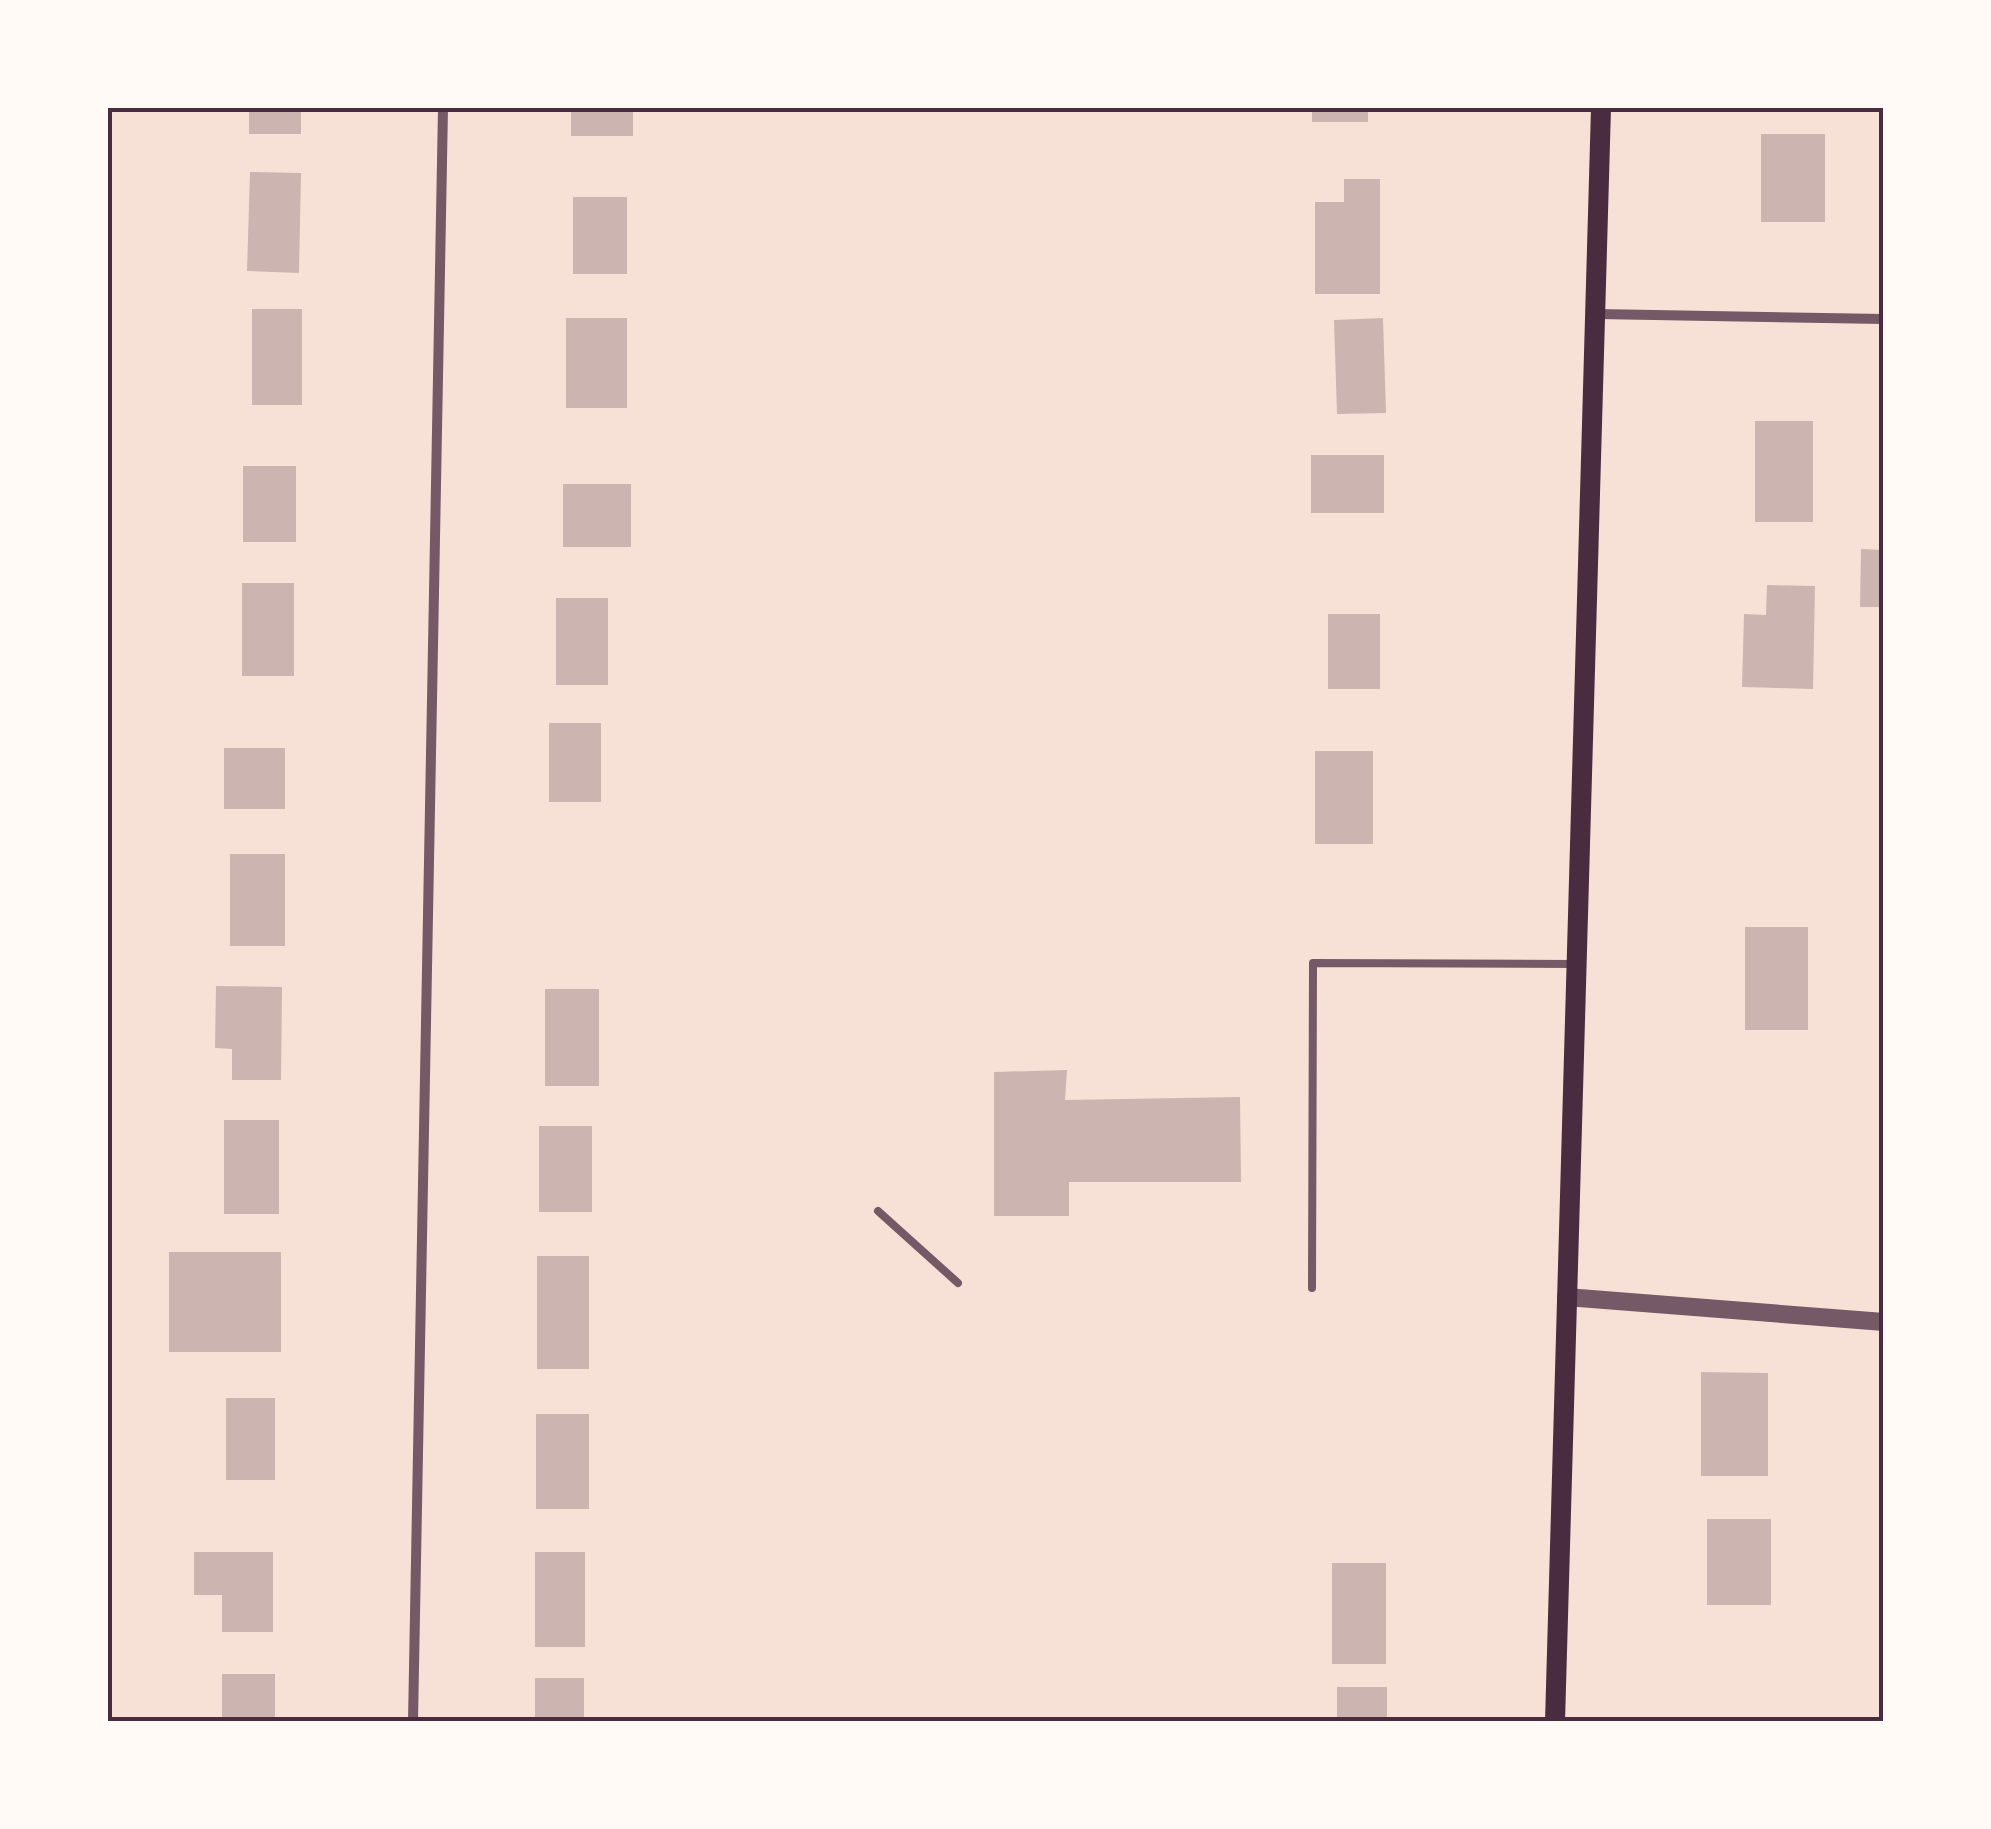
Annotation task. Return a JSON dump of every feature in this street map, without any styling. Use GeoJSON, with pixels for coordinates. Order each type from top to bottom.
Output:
{"type":"FeatureCollection","features":[{"type":"Feature","properties":{"kind":"main road"},"geometry":{"type":"LineString","coordinates":[[1554,1722],[1601,108]]}},
{"type":"Feature","properties":{"kind":"street"},"geometry":{"type":"LineString","coordinates":[[412,1722],[442,108]]}},
{"type":"Feature","properties":{"kind":"street"},"geometry":{"type":"LineString","coordinates":[[1598,314],[1884,319]]}},
{"type":"Feature","properties":{"kind":"street"},"geometry":{"type":"LineString","coordinates":[[1566,1298],[1884,1322]]}},
{"type":"Feature","properties":{"kind":"lane"},"geometry":{"type":"LineString","coordinates":[[1312,1288],[1314,963],[1576,964]]}},
{"type":"Feature","properties":{"kind":"lane"},"geometry":{"type":"LineString","coordinates":[[878,1211],[958,1283]]}},
{"type":"Feature","properties":{"kind":"building"},"geometry":{"type":"Polygon","coordinates":[[[249,108],[301,108],[301,134],[249,134],[249,108]]]}},
{"type":"Feature","properties":{"kind":"building"},"geometry":{"type":"Polygon","coordinates":[[[571,108],[633,108],[633,136],[571,136],[571,108]]]}},
{"type":"Feature","properties":{"kind":"building"},"geometry":{"type":"Polygon","coordinates":[[[1312,108],[1368,108],[1368,122],[1312,122],[1312,108]]]}},
{"type":"Feature","properties":{"kind":"building"},"geometry":{"type":"Polygon","coordinates":[[[1761,134],[1825,134],[1825,222],[1761,222],[1761,134]]]}},
{"type":"Feature","properties":{"kind":"building"},"geometry":{"type":"Polygon","coordinates":[[[250,172],[301,173],[299,273],[247,271],[250,172]]]}},
{"type":"Feature","properties":{"kind":"building"},"geometry":{"type":"Polygon","coordinates":[[[1344,179],[1380,179],[1380,294],[1315,294],[1315,202],[1344,202],[1344,179]]]}},
{"type":"Feature","properties":{"kind":"building"},"geometry":{"type":"Polygon","coordinates":[[[573,197],[627,197],[627,274],[573,274],[573,197]]]}},
{"type":"Feature","properties":{"kind":"building"},"geometry":{"type":"Polygon","coordinates":[[[252,309],[302,309],[302,405],[252,405],[252,309]]]}},
{"type":"Feature","properties":{"kind":"building"},"geometry":{"type":"Polygon","coordinates":[[[566,318],[627,318],[627,408],[566,408],[566,318]]]}},
{"type":"Feature","properties":{"kind":"building"},"geometry":{"type":"Polygon","coordinates":[[[1383,318],[1386,413],[1337,414],[1334,320],[1383,318]]]}},
{"type":"Feature","properties":{"kind":"building"},"geometry":{"type":"Polygon","coordinates":[[[1755,421],[1813,421],[1813,522],[1755,522],[1755,421]]]}},
{"type":"Feature","properties":{"kind":"building"},"geometry":{"type":"Polygon","coordinates":[[[1311,455],[1384,455],[1384,513],[1311,513],[1311,455]]]}},
{"type":"Feature","properties":{"kind":"building"},"geometry":{"type":"Polygon","coordinates":[[[243,466],[296,466],[296,542],[243,542],[243,466]]]}},
{"type":"Feature","properties":{"kind":"building"},"geometry":{"type":"Polygon","coordinates":[[[563,484],[631,484],[631,547],[563,547],[563,484]]]}},
{"type":"Feature","properties":{"kind":"building"},"geometry":{"type":"Polygon","coordinates":[[[1861,549],[1884,550],[1884,607],[1860,607],[1861,549]]]}},
{"type":"Feature","properties":{"kind":"building"},"geometry":{"type":"Polygon","coordinates":[[[242,583],[294,583],[294,676],[242,676],[242,583]]]}},
{"type":"Feature","properties":{"kind":"building"},"geometry":{"type":"Polygon","coordinates":[[[1767,585],[1815,586],[1813,689],[1742,687],[1744,614],[1766,615],[1767,585]]]}},
{"type":"Feature","properties":{"kind":"building"},"geometry":{"type":"Polygon","coordinates":[[[556,598],[608,598],[608,685],[556,685],[556,598]]]}},
{"type":"Feature","properties":{"kind":"building"},"geometry":{"type":"Polygon","coordinates":[[[1328,614],[1380,614],[1380,689],[1328,689],[1328,614]]]}},
{"type":"Feature","properties":{"kind":"building"},"geometry":{"type":"Polygon","coordinates":[[[549,723],[601,723],[601,802],[549,802],[549,723]]]}},
{"type":"Feature","properties":{"kind":"building"},"geometry":{"type":"Polygon","coordinates":[[[224,748],[285,748],[285,809],[224,809],[224,748]]]}},
{"type":"Feature","properties":{"kind":"building"},"geometry":{"type":"Polygon","coordinates":[[[1315,751],[1373,751],[1373,844],[1315,844],[1315,751]]]}},
{"type":"Feature","properties":{"kind":"building"},"geometry":{"type":"Polygon","coordinates":[[[230,854],[285,854],[285,946],[230,946],[230,854]]]}},
{"type":"Feature","properties":{"kind":"building"},"geometry":{"type":"Polygon","coordinates":[[[1745,927],[1808,927],[1808,1030],[1745,1030],[1745,927]]]}},
{"type":"Feature","properties":{"kind":"building"},"geometry":{"type":"Polygon","coordinates":[[[216,986],[282,987],[281,1080],[232,1080],[232,1049],[215,1048],[216,986]]]}},
{"type":"Feature","properties":{"kind":"building"},"geometry":{"type":"Polygon","coordinates":[[[545,989],[599,989],[599,1086],[545,1086],[545,989]]]}},
{"type":"Feature","properties":{"kind":"building"},"geometry":{"type":"Polygon","coordinates":[[[1067,1070],[1065,1100],[1240,1097],[1241,1182],[1069,1182],[1069,1216],[994,1216],[994,1072],[1067,1070]]]}},
{"type":"Feature","properties":{"kind":"building"},"geometry":{"type":"Polygon","coordinates":[[[224,1120],[279,1120],[279,1214],[224,1214],[224,1120]]]}},
{"type":"Feature","properties":{"kind":"building"},"geometry":{"type":"Polygon","coordinates":[[[539,1126],[592,1126],[592,1212],[539,1212],[539,1126]]]}},
{"type":"Feature","properties":{"kind":"building"},"geometry":{"type":"Polygon","coordinates":[[[169,1252],[281,1252],[281,1352],[169,1352],[169,1252]]]}},
{"type":"Feature","properties":{"kind":"building"},"geometry":{"type":"Polygon","coordinates":[[[537,1256],[589,1256],[589,1369],[537,1369],[537,1256]]]}},
{"type":"Feature","properties":{"kind":"building"},"geometry":{"type":"Polygon","coordinates":[[[1701,1372],[1768,1373],[1768,1476],[1701,1476],[1701,1372]]]}},
{"type":"Feature","properties":{"kind":"building"},"geometry":{"type":"Polygon","coordinates":[[[226,1398],[275,1398],[275,1480],[226,1480],[226,1398]]]}},
{"type":"Feature","properties":{"kind":"building"},"geometry":{"type":"Polygon","coordinates":[[[536,1414],[589,1414],[589,1509],[536,1509],[536,1414]]]}},
{"type":"Feature","properties":{"kind":"building"},"geometry":{"type":"Polygon","coordinates":[[[1707,1519],[1771,1519],[1771,1605],[1707,1605],[1707,1519]]]}},
{"type":"Feature","properties":{"kind":"building"},"geometry":{"type":"Polygon","coordinates":[[[194,1552],[273,1552],[273,1632],[222,1632],[222,1595],[194,1595],[194,1552]]]}},
{"type":"Feature","properties":{"kind":"building"},"geometry":{"type":"Polygon","coordinates":[[[535,1552],[585,1552],[585,1647],[535,1647],[535,1552]]]}},
{"type":"Feature","properties":{"kind":"building"},"geometry":{"type":"Polygon","coordinates":[[[1332,1563],[1386,1563],[1386,1664],[1332,1664],[1332,1563]]]}},
{"type":"Feature","properties":{"kind":"building"},"geometry":{"type":"Polygon","coordinates":[[[222,1674],[275,1674],[275,1722],[222,1722],[222,1674]]]}},
{"type":"Feature","properties":{"kind":"building"},"geometry":{"type":"Polygon","coordinates":[[[535,1678],[584,1678],[584,1722],[535,1722],[535,1678]]]}},
{"type":"Feature","properties":{"kind":"building"},"geometry":{"type":"Polygon","coordinates":[[[1337,1687],[1387,1687],[1387,1722],[1337,1722],[1337,1687]]]}}]}
